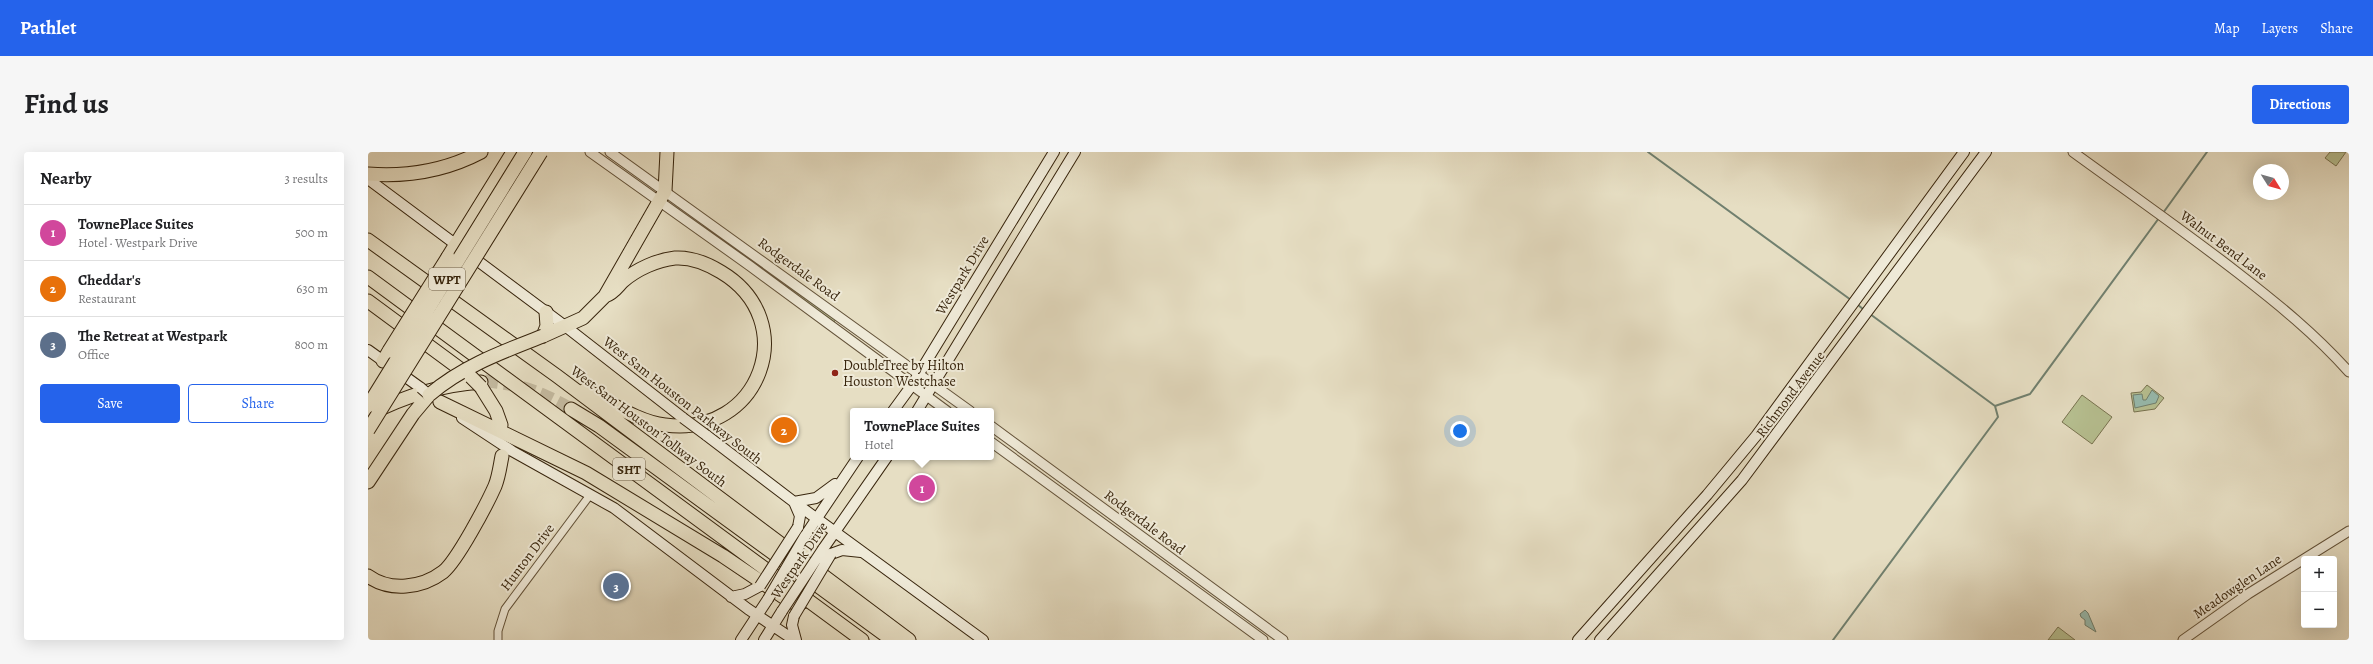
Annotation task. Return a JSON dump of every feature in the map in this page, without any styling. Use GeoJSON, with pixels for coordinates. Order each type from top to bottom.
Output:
{"type":"FeatureCollection","features":[{"type":"Feature","properties":{"kind":"highway"},"geometry":{"type":"LineString","coordinates":[[368,174],[400,176],[434,171],[481,152]]}},
{"type":"Feature","properties":{"kind":"highway"},"geometry":{"type":"LineString","coordinates":[[386,356],[513,152]]}},
{"type":"Feature","properties":{"kind":"highway","name":"WPT"},"geometry":{"type":"LineString","coordinates":[[368,406],[525,152]]}},
{"type":"Feature","properties":{"kind":"highway","name":"WPT"},"geometry":{"type":"LineString","coordinates":[[368,430],[541,152]]}},
{"type":"Feature","properties":{"kind":"highway"},"geometry":{"type":"LineString","coordinates":[[368,482],[399,434],[430,397],[458,373],[483,359],[583,318],[605,296],[663,196],[667,152]]}},
{"type":"Feature","properties":{"kind":"highway","name":"West Sam Houston Tollway South"},"geometry":{"type":"LineString","coordinates":[[368,240],[557,376],[909,640]]}},
{"type":"Feature","properties":{"kind":"highway"},"geometry":{"type":"LineString","coordinates":[[557,376],[638,416],[664,425],[689,427],[709,422],[726,414],[741,403],[760,374],[765,342],[762,322],[753,300],[738,282],[712,266],[690,259],[676,258],[661,261],[635,272],[611,294],[605,296]]}},
{"type":"Feature","properties":{"kind":"highway","name":"SHT"},"geometry":{"type":"LineString","coordinates":[[368,276],[862,640]]}},
{"type":"Feature","properties":{"kind":"highway"},"geometry":{"type":"LineString","coordinates":[[368,301],[471,377],[483,384],[501,425]]}},
{"type":"Feature","properties":{"kind":"highway"},"geometry":{"type":"LineString","coordinates":[[546,312],[546,333]]}},
{"type":"Feature","properties":{"kind":"highway"},"geometry":{"type":"LineString","coordinates":[[368,416],[400,399],[429,390],[454,384],[483,384]]}},
{"type":"Feature","properties":{"kind":"highway"},"geometry":{"type":"LineString","coordinates":[[430,397],[586,472],[723,556],[790,602],[811,603]]}},
{"type":"Feature","properties":{"kind":"highway"},"geometry":{"type":"LineString","coordinates":[[571,409],[598,426],[892,640]]}},
{"type":"Feature","properties":{"kind":"highway"},"geometry":{"type":"LineString","coordinates":[[368,576],[388,585],[406,587],[425,582],[442,572],[458,554],[494,486],[502,456]]}},
{"type":"Feature","properties":{"kind":"main road","name":"Westpark Drive"},"geometry":{"type":"LineString","coordinates":[[895,408],[912,385],[1054,152]]}},
{"type":"Feature","properties":{"kind":"main road"},"geometry":{"type":"LineString","coordinates":[[919,408],[1075,152]]}},
{"type":"Feature","properties":{"kind":"main road","name":"Richmond Avenue"},"geometry":{"type":"LineString","coordinates":[[1578,640],[1673,532],[1707,496],[1756,436],[1964,152]]}},
{"type":"Feature","properties":{"kind":"main road","name":"Richmond Avenue"},"geometry":{"type":"LineString","coordinates":[[1600,640],[1687,544],[1766,450],[1986,152]]}},
{"type":"Feature","properties":{"kind":"main road","name":"West Sam Houston Parkway South"},"geometry":{"type":"LineString","coordinates":[[368,179],[565,326],[794,502],[983,640]]}},
{"type":"Feature","properties":{"kind":"main road"},"geometry":{"type":"LineString","coordinates":[[1938,188],[1952,198]]}},
{"type":"Feature","properties":{"kind":"main road"},"geometry":{"type":"LineString","coordinates":[[368,350],[386,356],[430,397],[512,451],[614,508],[757,616],[795,640]]}},
{"type":"Feature","properties":{"kind":"main road"},"geometry":{"type":"LineString","coordinates":[[1810,362],[1824,372]]}},
{"type":"Feature","properties":{"kind":"main road"},"geometry":{"type":"LineString","coordinates":[[1756,436],[1766,450]]}},
{"type":"Feature","properties":{"kind":"main road","name":"Westpark Drive"},"geometry":{"type":"LineString","coordinates":[[741,640],[768,599],[816,518],[856,460]]}},
{"type":"Feature","properties":{"kind":"main road","name":"Westpark Drive"},"geometry":{"type":"LineString","coordinates":[[764,640],[782,611],[827,552],[835,531],[885,460]]}},
{"type":"Feature","properties":{"kind":"main road"},"geometry":{"type":"LineString","coordinates":[[731,597],[745,594],[760,586],[798,527],[800,516],[794,502],[816,498],[842,479]]}},
{"type":"Feature","properties":{"kind":"main road"},"geometry":{"type":"LineString","coordinates":[[1673,532],[1687,544]]}},
{"type":"Feature","properties":{"kind":"main road"},"geometry":{"type":"LineString","coordinates":[[795,640],[792,625],[794,616],[827,552],[842,550],[862,552]]}},
{"type":"Feature","properties":{"kind":"main road"},"geometry":{"type":"LineString","coordinates":[[1600,615],[1612,626]]}},
{"type":"Feature","properties":{"kind":"street","name":"Rodgerdale Road"},"geometry":{"type":"LineString","coordinates":[[590,152],[663,196],[758,257],[966,408]]}},
{"type":"Feature","properties":{"kind":"street","name":"Rodgerdale Road"},"geometry":{"type":"LineString","coordinates":[[610,152],[750,266],[943,408]]}},
{"type":"Feature","properties":{"kind":"street","name":"Walnut Bend Lane"},"geometry":{"type":"LineString","coordinates":[[2073,152],[2171,222],[2289,312],[2318,338],[2349,372]]}},
{"type":"Feature","properties":{"kind":"street"},"geometry":{"type":"LineString","coordinates":[[750,266],[758,257]]}},
{"type":"Feature","properties":{"kind":"street","name":"Rodgerdale Road"},"geometry":{"type":"LineString","coordinates":[[994,428],[1212,590],[1283,640]]}},
{"type":"Feature","properties":{"kind":"street","name":"Rodgerdale Road"},"geometry":{"type":"LineString","coordinates":[[994,444],[1263,640]]}},
{"type":"Feature","properties":{"kind":"street"},"geometry":{"type":"LineString","coordinates":[[1036,474],[1043,464]]}},
{"type":"Feature","properties":{"kind":"street","name":"Hunton Drive"},"geometry":{"type":"LineString","coordinates":[[498,640],[498,631],[505,609],[590,495]]}},
{"type":"Feature","properties":{"kind":"street"},"geometry":{"type":"LineString","coordinates":[[1117,533],[1124,524]]}},
{"type":"Feature","properties":{"kind":"street","name":"Meadowglen Lane"},"geometry":{"type":"LineString","coordinates":[[2183,640],[2254,590],[2349,531]]}},
{"type":"Feature","properties":{"kind":"street"},"geometry":{"type":"LineString","coordinates":[[1206,598],[1212,590]]}},
{"type":"Feature","properties":{"kind":"green space"},"geometry":{"type":"Polygon","coordinates":[[[2330,152],[2346,152],[2336,166],[2325,158],[2330,152]]]}},
{"type":"Feature","properties":{"kind":"green space"},"geometry":{"type":"Polygon","coordinates":[[[785,285],[836,319],[834,322],[784,286],[785,285]]]}},
{"type":"Feature","properties":{"kind":"green space"},"geometry":{"type":"Polygon","coordinates":[[[2147,385],[2164,398],[2155,409],[2134,412],[2131,393],[2141,392],[2147,385]]]}},
{"type":"Feature","properties":{"kind":"green space"},"geometry":{"type":"Polygon","coordinates":[[[2082,395],[2112,417],[2092,444],[2062,422],[2082,395]]]}},
{"type":"Feature","properties":{"kind":"green space"},"geometry":{"type":"Polygon","coordinates":[[[2058,627],[2075,640],[2048,640],[2058,627]]]}},
{"type":"Feature","properties":{"kind":"water"},"geometry":{"type":"Polygon","coordinates":[[[2152,390],[2159,396],[2156,403],[2135,408],[2133,395],[2142,394],[2143,400],[2146,400],[2152,390]]]}},
{"type":"Feature","properties":{"kind":"water"},"geometry":{"type":"Polygon","coordinates":[[[2085,610],[2088,613],[2096,632],[2085,625],[2085,620],[2081,617],[2080,614],[2085,610]]]}},
{"type":"Feature","properties":{"kind":"waterway"},"geometry":{"type":"LineString","coordinates":[[1648,152],[1851,300]]}},
{"type":"Feature","properties":{"kind":"waterway"},"geometry":{"type":"LineString","coordinates":[[2163,213],[2207,152]]}},
{"type":"Feature","properties":{"kind":"waterway"},"geometry":{"type":"LineString","coordinates":[[1995,406],[2030,394],[2159,218]]}},
{"type":"Feature","properties":{"kind":"waterway"},"geometry":{"type":"LineString","coordinates":[[1857,304],[1864,310]]}},
{"type":"Feature","properties":{"kind":"waterway"},"geometry":{"type":"LineString","coordinates":[[1833,640],[1998,417],[1995,406],[1870,314]]}},
{"type":"Feature","properties":{"kind":"tunnel"},"geometry":{"type":"LineString","coordinates":[[485,381],[510,384],[530,390],[571,409]]}},
{"type":"Feature","properties":{"kind":"place","name":"DoubleTree by Hilton Houston Westchase"},"geometry":{"type":"Point","coordinates":[835,373]}},
{"type":"Feature","properties":{"kind":"place","name":"Cheddar's"},"geometry":{"type":"Point","coordinates":[784,430]}},
{"type":"Feature","properties":{"kind":"place","name":"TownePlace Suites"},"geometry":{"type":"Point","coordinates":[922,488]}},
{"type":"Feature","properties":{"kind":"place","name":"The Retreat at Westpark"},"geometry":{"type":"Point","coordinates":[616,586]}}]}
